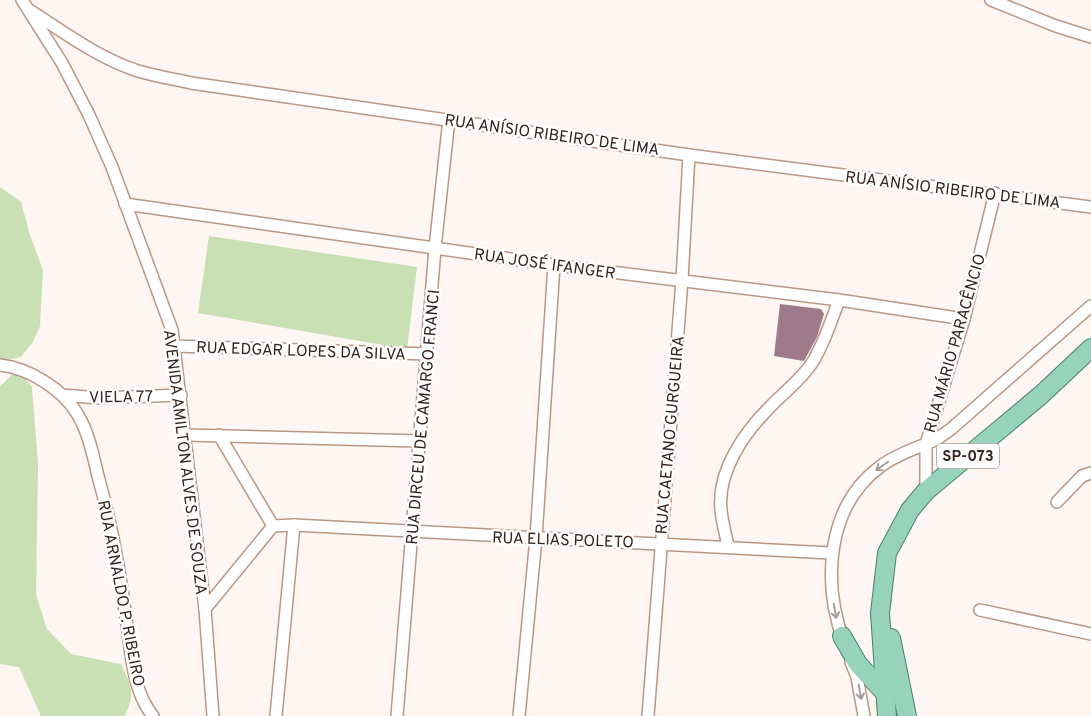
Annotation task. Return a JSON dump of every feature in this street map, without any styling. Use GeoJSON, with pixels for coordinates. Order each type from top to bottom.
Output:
{"type":"FeatureCollection","features":[{"type":"Feature","properties":{"kind":"main road","name":"SP-073"},"geometry":{"type":"LineString","coordinates":[[887,716],[880,613],[882,588],[887,553],[910,510],[926,491],[1041,395],[1091,348]]}},
{"type":"Feature","properties":{"kind":"main road","name":"SP-073"},"geometry":{"type":"LineString","coordinates":[[882,588],[885,613],[907,716]]}},
{"type":"Feature","properties":{"kind":"main road"},"geometry":{"type":"LineString","coordinates":[[842,636],[858,664],[886,694]]}},
{"type":"Feature","properties":{"kind":"street","name":"AVENIDA AMILTON ALVES DE SOUZA"},"geometry":{"type":"LineString","coordinates":[[22,0],[62,63],[89,114],[172,330],[186,435],[205,609],[213,716]]}},
{"type":"Feature","properties":{"kind":"street"},"geometry":{"type":"LineString","coordinates":[[991,0],[1056,26],[1091,36]]}},
{"type":"Feature","properties":{"kind":"street","name":"RUA ANÍSIO RIBEIRO DE LIMA"},"geometry":{"type":"LineString","coordinates":[[29,10],[88,47],[138,71],[191,83],[688,155],[995,193],[1091,207]]}},
{"type":"Feature","properties":{"kind":"street","name":"RUA DIRCEU DE CAMARGO FRANCI"},"geometry":{"type":"LineString","coordinates":[[397,716],[419,441],[428,354],[434,248],[449,119]]}},
{"type":"Feature","properties":{"kind":"street","name":"RUA CAETANO GURGUEIRA"},"geometry":{"type":"LineString","coordinates":[[648,716],[682,280],[688,155]]}},
{"type":"Feature","properties":{"kind":"street","name":"RUA MÁRIO PARACÊNCIO"},"geometry":{"type":"LineString","coordinates":[[864,716],[857,677],[842,636],[833,599],[831,553],[842,518],[852,497],[864,481],[881,466],[926,444],[964,319],[995,193]]}},
{"type":"Feature","properties":{"kind":"street","name":"RUA JOSÉ IFANGER"},"geometry":{"type":"LineString","coordinates":[[125,204],[554,265],[839,300],[964,319]]}},
{"type":"Feature","properties":{"kind":"street"},"geometry":{"type":"LineString","coordinates":[[519,716],[536,538],[554,265]]}},
{"type":"Feature","properties":{"kind":"street"},"geometry":{"type":"LineString","coordinates":[[728,547],[721,509],[721,489],[727,468],[743,440],[758,421],[811,363],[821,345],[839,300]]}},
{"type":"Feature","properties":{"kind":"street"},"geometry":{"type":"LineString","coordinates":[[926,491],[926,444],[938,439],[951,429],[1091,306]]}},
{"type":"Feature","properties":{"kind":"street","name":"RUA EDGAR LOPES DA SILVA"},"geometry":{"type":"LineString","coordinates":[[174,346],[428,354]]}},
{"type":"Feature","properties":{"kind":"street","name":"RUA ARNALDO P. RIBEIRO"},"geometry":{"type":"LineString","coordinates":[[0,365],[24,372],[47,384],[62,395],[78,414],[90,444],[113,533],[133,664],[145,711],[153,716]]}},
{"type":"Feature","properties":{"kind":"street","name":"VIELA 77"},"geometry":{"type":"LineString","coordinates":[[62,395],[99,398],[181,395]]}},
{"type":"Feature","properties":{"kind":"street"},"geometry":{"type":"LineString","coordinates":[[186,435],[419,441]]}},
{"type":"Feature","properties":{"kind":"street"},"geometry":{"type":"LineString","coordinates":[[205,609],[273,526],[219,435]]}},
{"type":"Feature","properties":{"kind":"street"},"geometry":{"type":"LineString","coordinates":[[1057,502],[1082,476],[1091,473]]}},
{"type":"Feature","properties":{"kind":"street"},"geometry":{"type":"LineString","coordinates":[[276,716],[294,525]]}},
{"type":"Feature","properties":{"kind":"street","name":"RUA ELIAS POLETO"},"geometry":{"type":"LineString","coordinates":[[273,526],[294,525],[831,553]]}},
{"type":"Feature","properties":{"kind":"street"},"geometry":{"type":"LineString","coordinates":[[980,610],[1091,634]]}},
{"type":"Feature","properties":{"kind":"green space"},"geometry":{"type":"Polygon","coordinates":[[[0,187],[21,202],[30,235],[43,270],[40,326],[33,342],[21,357],[0,362],[0,187]]]}},
{"type":"Feature","properties":{"kind":"green space"},"geometry":{"type":"Polygon","coordinates":[[[209,236],[417,267],[407,349],[198,313],[209,236]]]}},
{"type":"Feature","properties":{"kind":"green space"},"geometry":{"type":"Polygon","coordinates":[[[17,369],[32,387],[38,464],[36,595],[47,629],[71,654],[121,664],[128,678],[131,690],[125,716],[41,716],[19,667],[0,664],[0,387],[17,369]]]}},
{"type":"Feature","properties":{"kind":"building"},"geometry":{"type":"Polygon","coordinates":[[[780,304],[821,309],[824,314],[817,337],[804,361],[774,356],[780,304]]]}}]}
